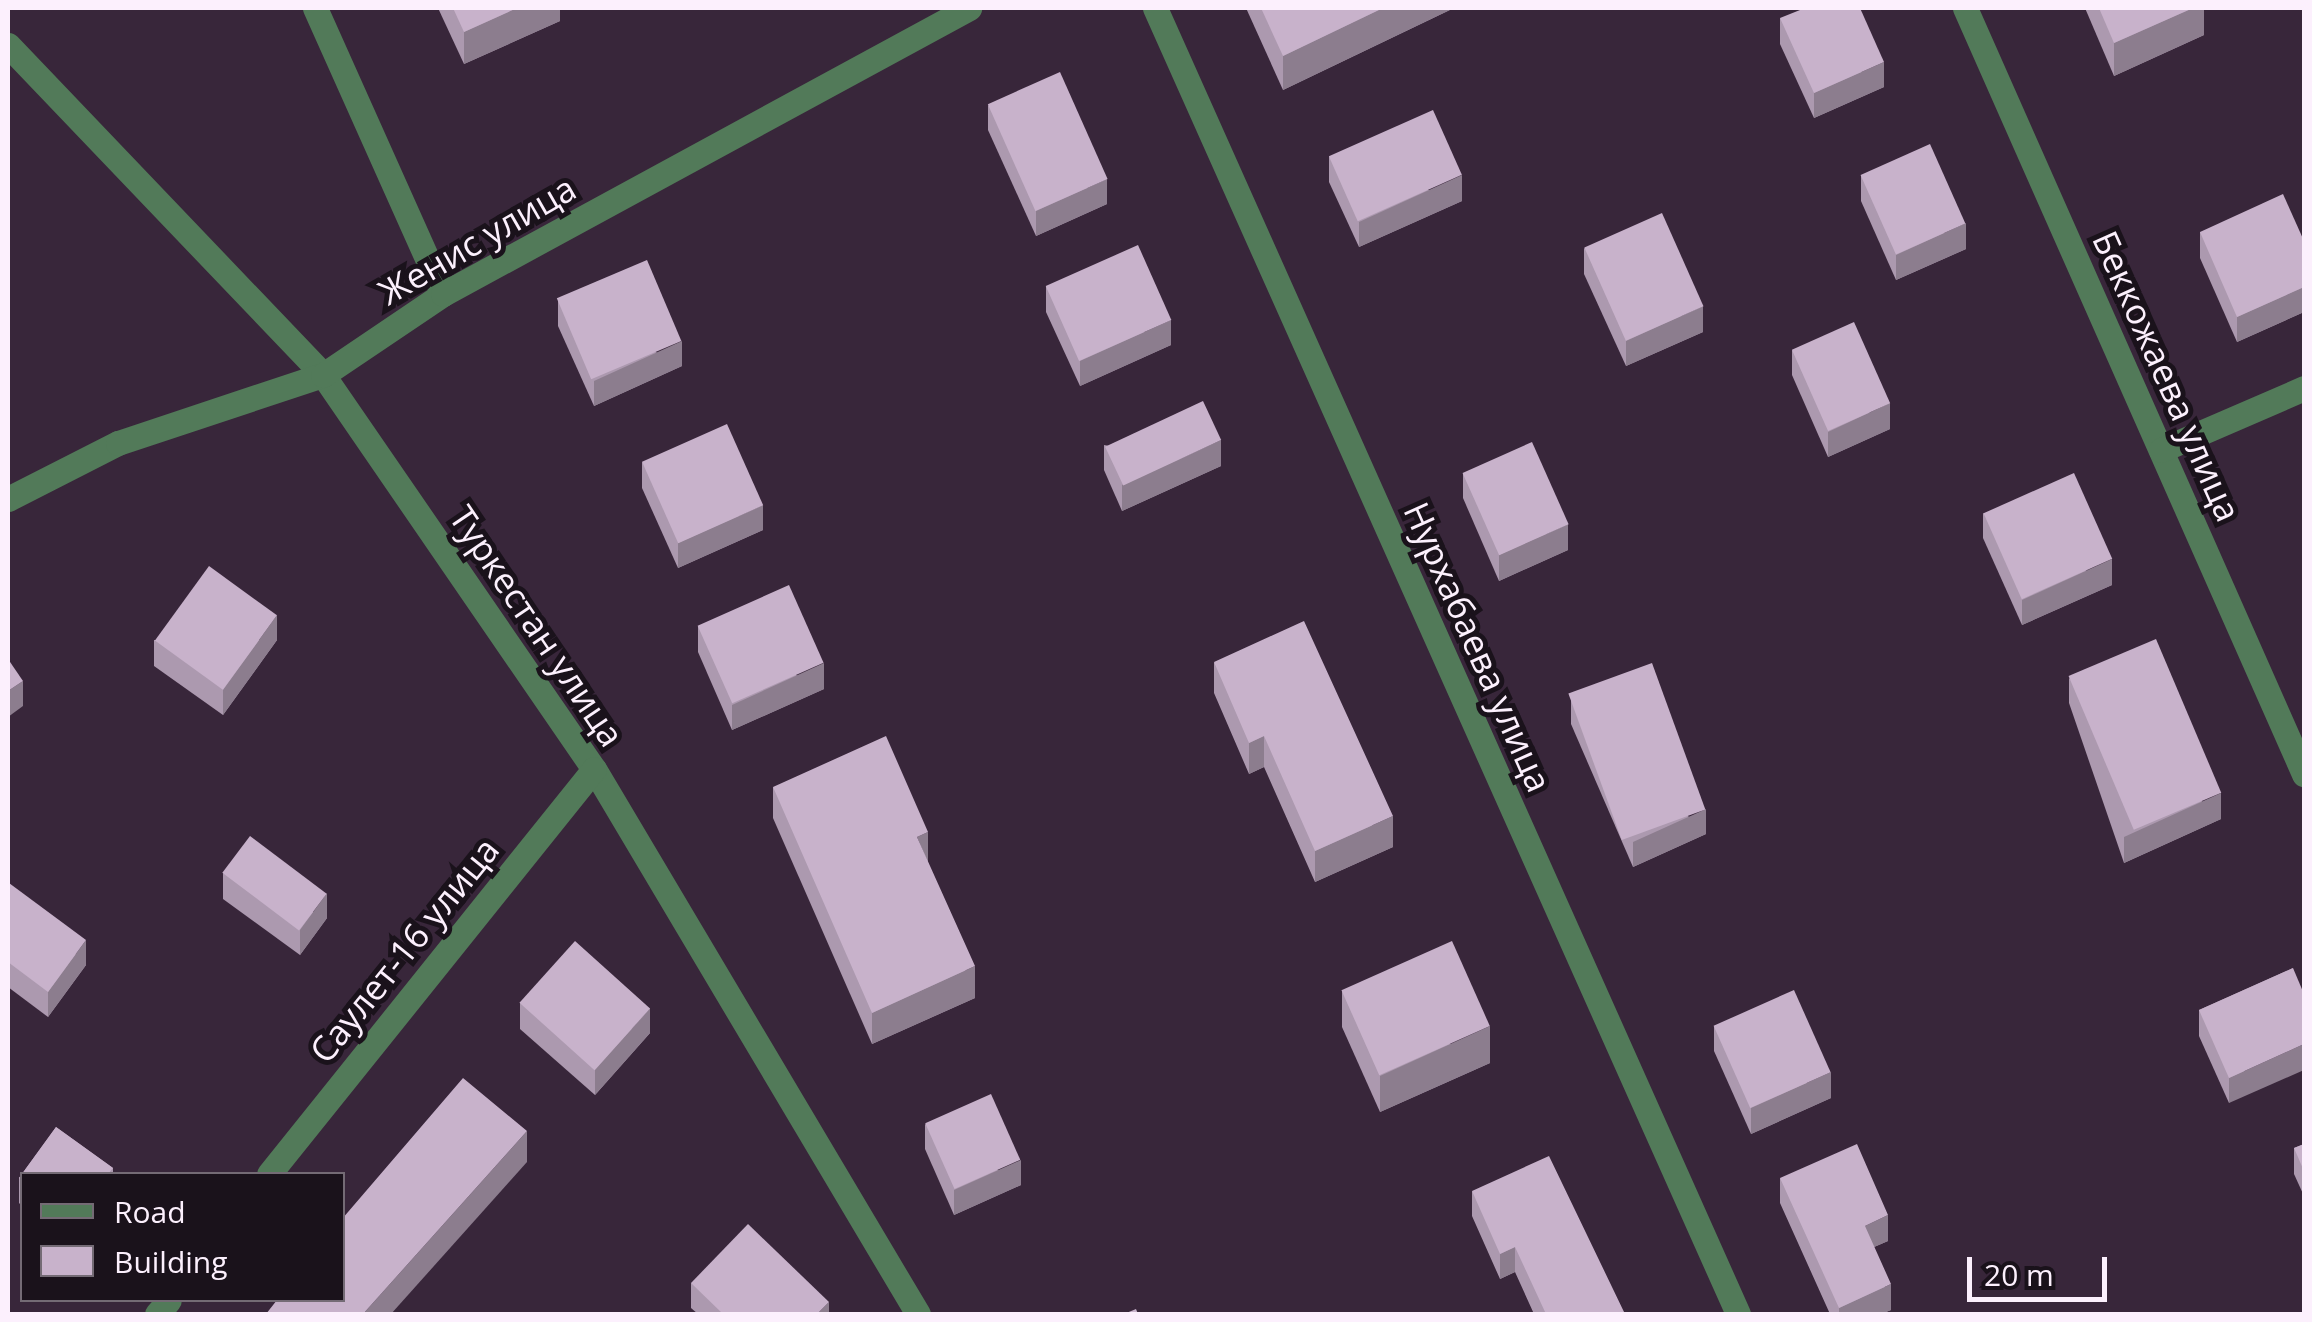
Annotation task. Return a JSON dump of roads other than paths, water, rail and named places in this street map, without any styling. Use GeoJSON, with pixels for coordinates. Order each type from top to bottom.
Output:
{"type":"FeatureCollection","features":[{"type":"Feature","properties":{"kind":"street"},"geometry":{"type":"LineString","coordinates":[[315,8],[444,294]]}},
{"type":"Feature","properties":{"kind":"street","name":"Женис улица"},"geometry":{"type":"LineString","coordinates":[[8,499],[118,443],[323,376],[444,294],[969,8]]}},
{"type":"Feature","properties":{"kind":"street","name":"Нурхабаева улица"},"geometry":{"type":"LineString","coordinates":[[1154,8],[1738,1314]]}},
{"type":"Feature","properties":{"kind":"street","name":"Беккожаева улица"},"geometry":{"type":"LineString","coordinates":[[1965,8],[2304,774]]}},
{"type":"Feature","properties":{"kind":"street","name":"Туркестан улица"},"geometry":{"type":"LineString","coordinates":[[8,45],[323,376],[594,769],[918,1314]]}},
{"type":"Feature","properties":{"kind":"street"},"geometry":{"type":"LineString","coordinates":[[2161,450],[2304,388]]}},
{"type":"Feature","properties":{"kind":"street","name":"Саулет-16 улица"},"geometry":{"type":"LineString","coordinates":[[271,1172],[594,769]]}}]}
